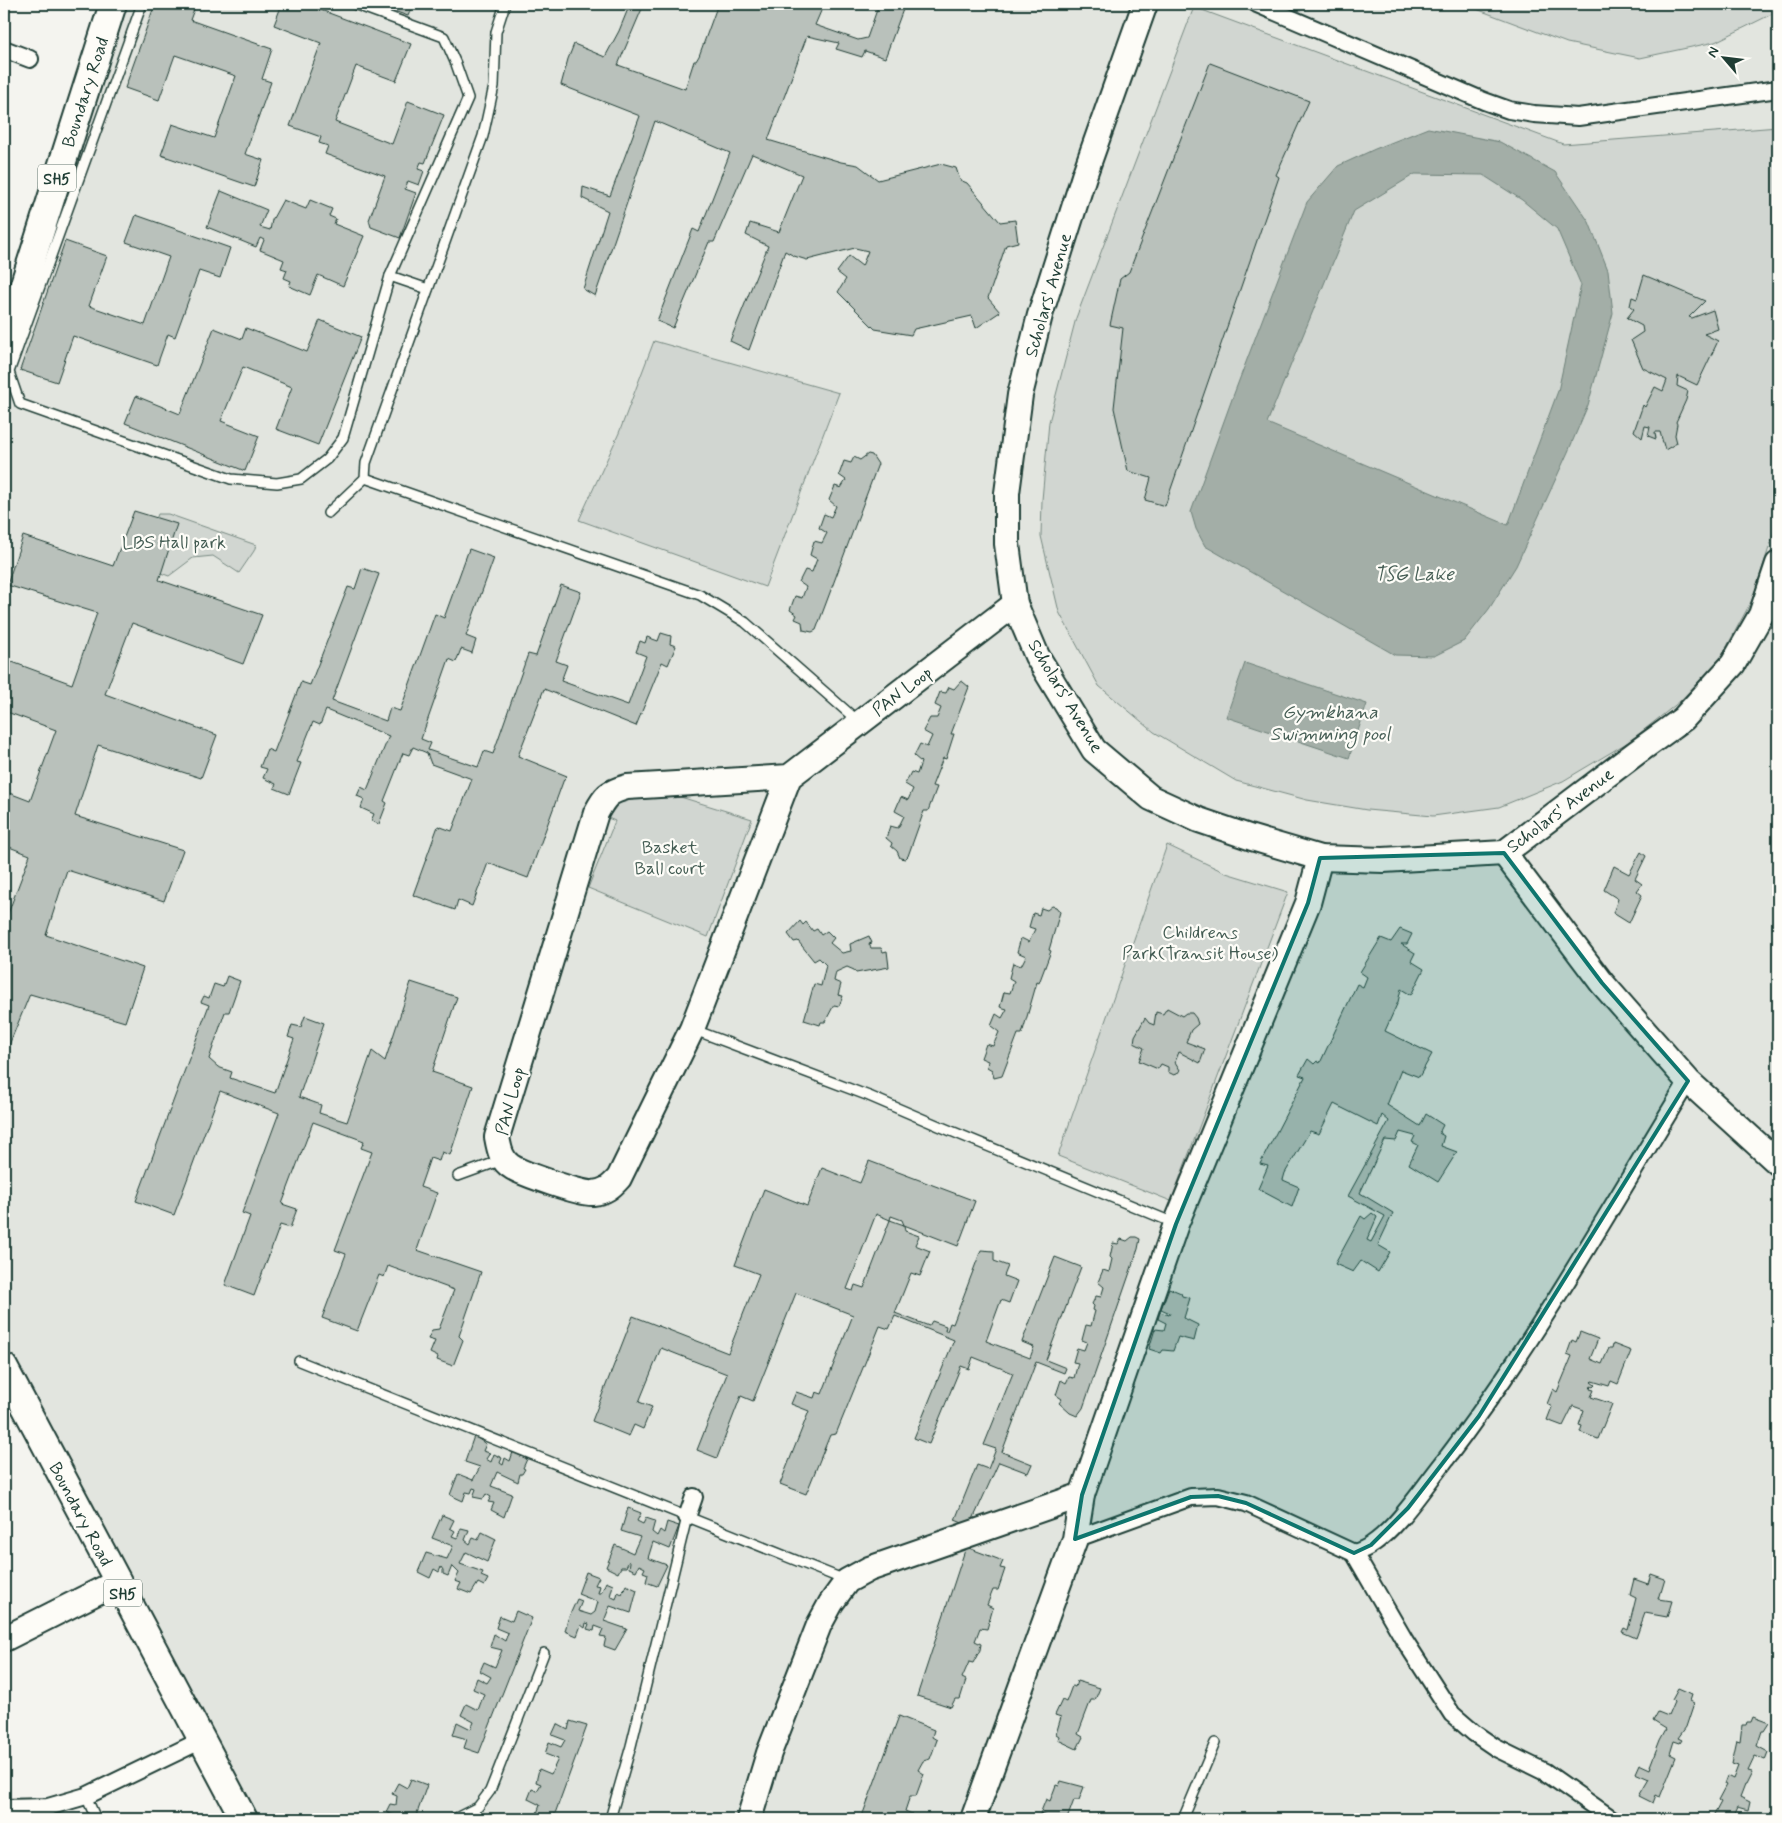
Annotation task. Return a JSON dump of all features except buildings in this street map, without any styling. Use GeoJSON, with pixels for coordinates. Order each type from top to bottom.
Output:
{"type":"FeatureCollection","features":[{"type":"Feature","properties":{"kind":"main road","name":"Boundary Road"},"geometry":{"type":"LineString","coordinates":[[4,352],[9,310],[113,4]]}},
{"type":"Feature","properties":{"kind":"main road","name":"Boundary Road"},"geometry":{"type":"LineString","coordinates":[[4,1366],[244,1819]]}},
{"type":"Feature","properties":{"kind":"street","name":"Scholars' Avenue"},"geometry":{"type":"LineString","coordinates":[[1145,4],[1084,176],[1040,315],[1020,395],[1007,493],[1007,544],[1015,604],[1037,656],[1094,750],[1151,798],[1199,820],[1320,858],[1383,860],[1504,853],[1683,719],[1732,664],[1761,615],[1778,564]]}},
{"type":"Feature","properties":{"kind":"street"},"geometry":{"type":"LineString","coordinates":[[1257,4],[1476,98],[1509,110],[1526,113],[1578,117],[1778,89]]}},
{"type":"Feature","properties":{"kind":"street"},"geometry":{"type":"LineString","coordinates":[[4,49],[30,59]]}},
{"type":"Feature","properties":{"kind":"street","name":"PAN Loop"},"geometry":{"type":"LineString","coordinates":[[789,777],[626,787],[615,790],[606,796],[596,813],[497,1137],[500,1154],[511,1167],[578,1192],[592,1194],[608,1189],[618,1178],[692,1029],[789,777],[1015,604]]}},
{"type":"Feature","properties":{"kind":"street"},"geometry":{"type":"LineString","coordinates":[[1504,853],[1602,983],[1688,1081],[1778,1163]]}},
{"type":"Feature","properties":{"kind":"street"},"geometry":{"type":"LineString","coordinates":[[973,1819],[1075,1539],[1082,1495],[1176,1224],[1308,903],[1320,858]]}},
{"type":"Feature","properties":{"kind":"street"},"geometry":{"type":"LineString","coordinates":[[1354,1553],[1371,1546],[1408,1508],[1479,1416],[1540,1324],[1688,1081]]}},
{"type":"Feature","properties":{"kind":"street"},"geometry":{"type":"LineString","coordinates":[[749,1819],[769,1753],[819,1625],[831,1603],[848,1581],[869,1570],[1082,1495]]}},
{"type":"Feature","properties":{"kind":"street"},"geometry":{"type":"LineString","coordinates":[[1075,1539],[1191,1497],[1218,1496],[1246,1503],[1354,1553],[1405,1641],[1452,1714],[1474,1733],[1496,1748],[1545,1772],[1612,1819]]}},
{"type":"Feature","properties":{"kind":"street"},"geometry":{"type":"LineString","coordinates":[[687,1517],[694,1497]]}},
{"type":"Feature","properties":{"kind":"street"},"geometry":{"type":"LineString","coordinates":[[4,1639],[117,1582]]}},
{"type":"Feature","properties":{"kind":"street"},"geometry":{"type":"LineString","coordinates":[[4,1808],[48,1807],[86,1796],[202,1740]]}},
{"type":"Feature","properties":{"kind":"lane"},"geometry":{"type":"LineString","coordinates":[[142,4],[9,372],[20,404],[231,479],[277,483],[302,479],[327,459],[343,438],[390,276],[468,98],[444,37],[354,4]]}},
{"type":"Feature","properties":{"kind":"lane"},"geometry":{"type":"LineString","coordinates":[[328,512],[365,478],[366,463],[483,136],[494,86],[496,32],[505,4]]}},
{"type":"Feature","properties":{"kind":"lane"},"geometry":{"type":"LineString","coordinates":[[390,276],[428,289]]}},
{"type":"Feature","properties":{"kind":"lane"},"geometry":{"type":"LineString","coordinates":[[365,478],[700,595],[745,622],[860,723]]}},
{"type":"Feature","properties":{"kind":"lane"},"geometry":{"type":"LineString","coordinates":[[692,1029],[869,1096],[1176,1224]]}},
{"type":"Feature","properties":{"kind":"lane"},"geometry":{"type":"LineString","coordinates":[[458,1176],[505,1159]]}},
{"type":"Feature","properties":{"kind":"lane"},"geometry":{"type":"LineString","coordinates":[[299,1361],[848,1581]]}},
{"type":"Feature","properties":{"kind":"lane"},"geometry":{"type":"LineString","coordinates":[[610,1819],[687,1517]]}},
{"type":"Feature","properties":{"kind":"lane"},"geometry":{"type":"LineString","coordinates":[[455,1819],[478,1807],[490,1790],[544,1653]]}},
{"type":"Feature","properties":{"kind":"lane"},"geometry":{"type":"LineString","coordinates":[[1183,1819],[1215,1742]]}},
{"type":"Feature","properties":{"kind":"lane"},"geometry":{"type":"LineString","coordinates":[[86,1796],[96,1819]]}},
{"type":"Feature","properties":{"kind":"highlighted area"},"geometry":{"type":"Polygon","coordinates":[[[1504,853],[1602,983],[1688,1081],[1479,1416],[1408,1508],[1371,1545],[1354,1553],[1246,1503],[1218,1496],[1191,1497],[1075,1539],[1082,1495],[1176,1224],[1308,903],[1320,858],[1504,853]]]}},
{"type":"Feature","properties":{"kind":"shaded area"},"geometry":{"type":"Polygon","coordinates":[[[123,4],[1778,4],[1778,1819],[258,1819],[159,1641],[4,1345],[4,371],[123,4]]]}},
{"type":"Feature","properties":{"kind":"green space"},"geometry":{"type":"Polygon","coordinates":[[[1463,4],[1778,4],[1778,9],[1774,13],[1715,42],[1640,58],[1567,43],[1463,4]]]}},
{"type":"Feature","properties":{"kind":"green space"},"geometry":{"type":"Polygon","coordinates":[[[1194,7],[1563,144],[1778,127],[1778,520],[1752,600],[1719,661],[1679,702],[1630,741],[1563,781],[1499,807],[1433,816],[1367,810],[1307,800],[1236,781],[1154,732],[1099,686],[1059,612],[1041,536],[1042,500],[1049,422],[1076,318],[1194,7]]]}},
{"type":"Feature","properties":{"kind":"green space"},"geometry":{"type":"Polygon","coordinates":[[[654,341],[839,393],[765,587],[579,520],[619,433],[654,341]]]}},
{"type":"Feature","properties":{"kind":"green space","name":"LBS Hall park"},"geometry":{"type":"Polygon","coordinates":[[[158,514],[168,514],[256,545],[254,551],[239,573],[213,556],[193,558],[169,576],[139,565],[158,514]]]}},
{"type":"Feature","properties":{"kind":"green space","name":"Basket Ball court"},"geometry":{"type":"Polygon","coordinates":[[[661,791],[752,819],[708,937],[588,888],[615,821],[608,818],[624,796],[661,791]]]}},
{"type":"Feature","properties":{"kind":"green space","name":"Childrens Park(Transit House)"},"geometry":{"type":"Polygon","coordinates":[[[1167,845],[1226,873],[1288,892],[1171,1201],[1058,1156],[1167,845]]]}},
{"type":"Feature","properties":{"kind":"water","name":"TSG Lake"},"geometry":{"type":"Polygon","coordinates":[[[1428,128],[1500,142],[1555,172],[1589,222],[1608,270],[1613,313],[1588,405],[1568,452],[1516,566],[1489,609],[1464,641],[1434,656],[1395,655],[1205,546],[1196,529],[1191,512],[1307,202],[1338,166],[1428,128]],[[1415,174],[1354,211],[1267,423],[1508,525],[1558,391],[1581,285],[1557,229],[1522,200],[1483,175],[1415,174]]]}},
{"type":"Feature","properties":{"kind":"water","name":"Gymkhana Swimming pool"},"geometry":{"type":"Polygon","coordinates":[[[1245,663],[1367,704],[1349,758],[1226,717],[1245,663]]]}}]}
